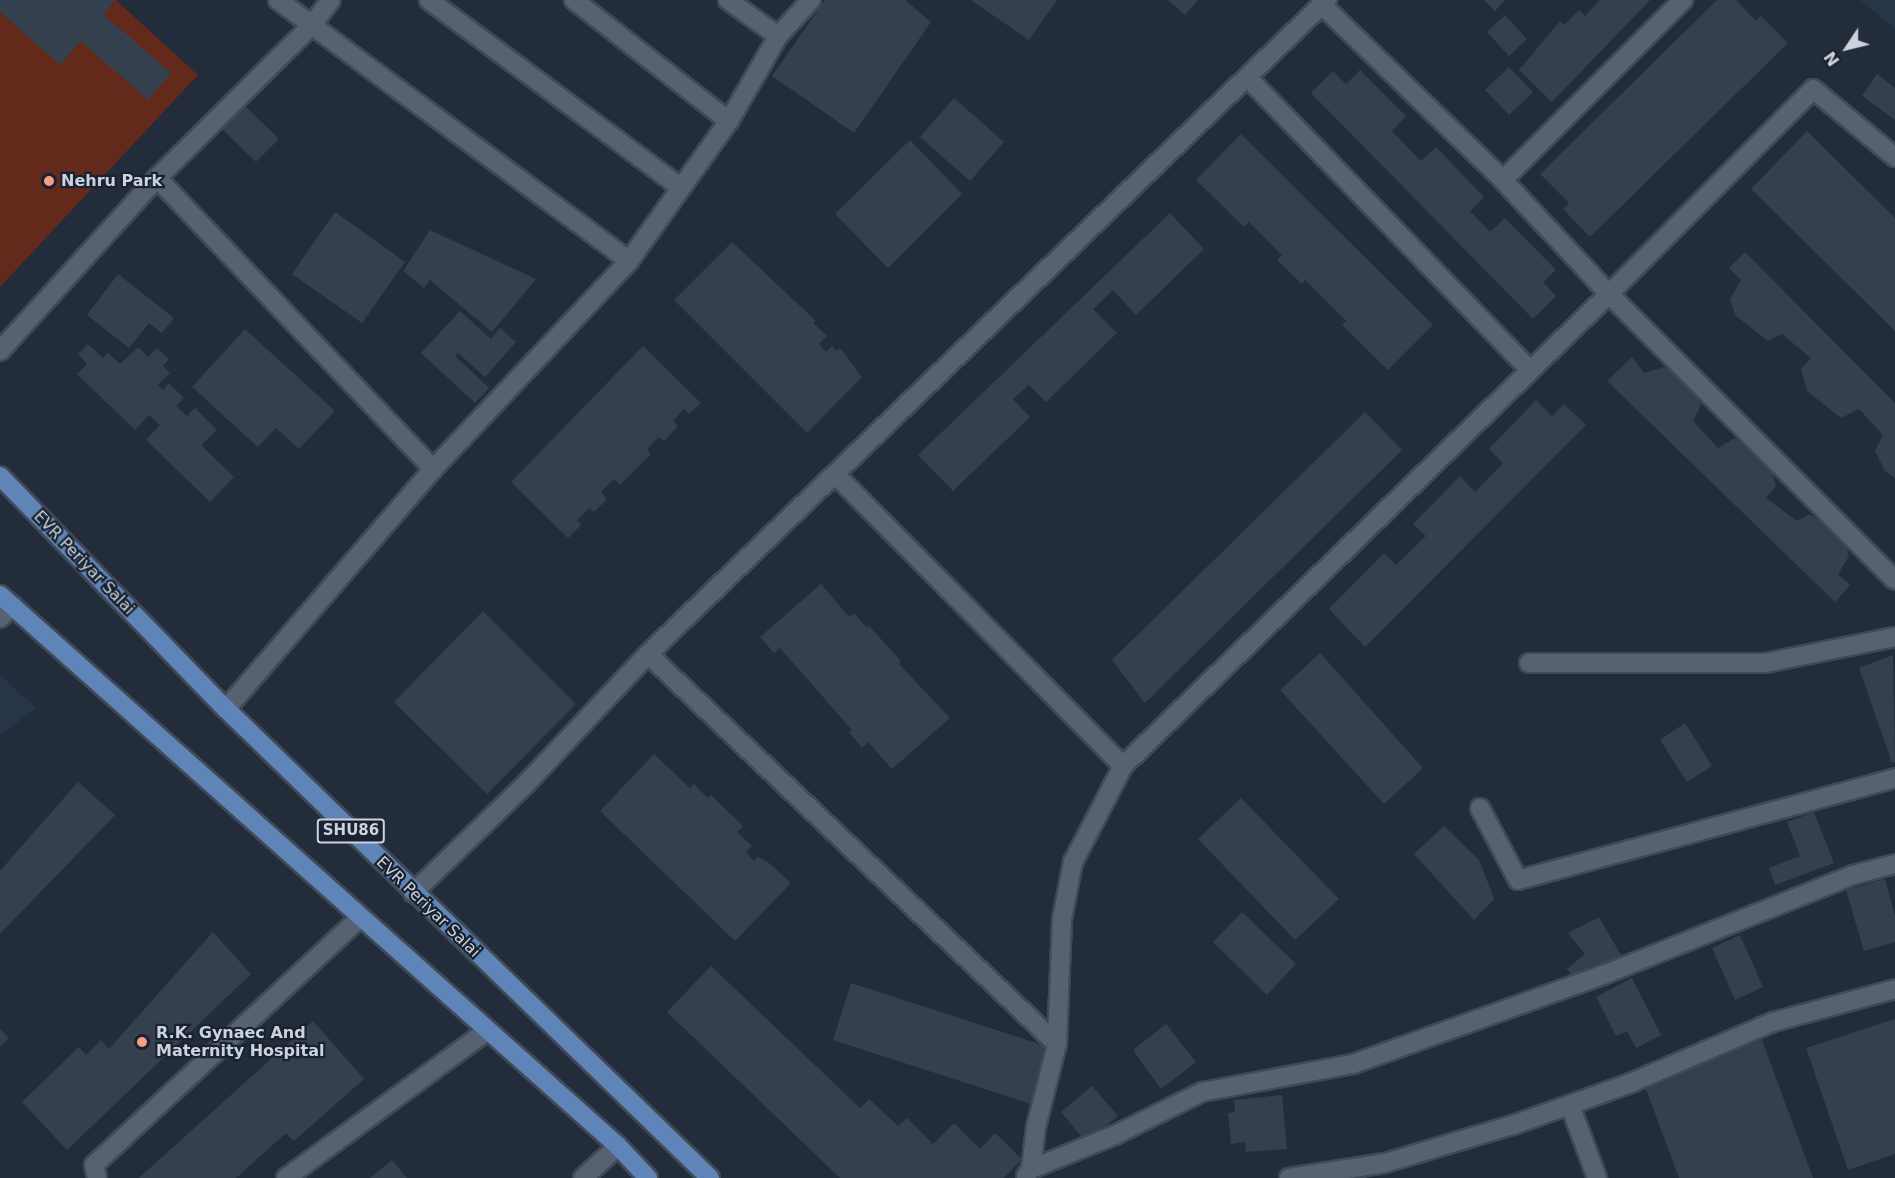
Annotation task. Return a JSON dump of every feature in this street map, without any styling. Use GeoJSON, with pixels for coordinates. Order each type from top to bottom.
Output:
{"type":"FeatureCollection","features":[{"type":"Feature","properties":{"kind":"main road","name":"EVR Periyar Salai"},"geometry":{"type":"LineString","coordinates":[[0,476],[226,709],[413,893],[710,1178]]}},
{"type":"Feature","properties":{"kind":"main road"},"geometry":{"type":"LineString","coordinates":[[4,606],[361,917],[618,1146],[648,1178]]}},
{"type":"Feature","properties":{"kind":"street"},"geometry":{"type":"LineString","coordinates":[[278,0],[629,261]]}},
{"type":"Feature","properties":{"kind":"street"},"geometry":{"type":"LineString","coordinates":[[0,351],[157,178],[312,25],[331,0]]}},
{"type":"Feature","properties":{"kind":"street"},"geometry":{"type":"LineString","coordinates":[[429,0],[680,188]]}},
{"type":"Feature","properties":{"kind":"street"},"geometry":{"type":"LineString","coordinates":[[574,0],[729,121]]}},
{"type":"Feature","properties":{"kind":"street"},"geometry":{"type":"LineString","coordinates":[[728,0],[778,36]]}},
{"type":"Feature","properties":{"kind":"street"},"geometry":{"type":"LineString","coordinates":[[226,709],[433,469],[629,261],[729,121],[778,36],[811,0]]}},
{"type":"Feature","properties":{"kind":"street"},"geometry":{"type":"LineString","coordinates":[[1503,180],[1683,0]]}},
{"type":"Feature","properties":{"kind":"street"},"geometry":{"type":"LineString","coordinates":[[413,893],[525,785],[648,654],[1324,2],[1503,180],[1609,294],[1895,580]]}},
{"type":"Feature","properties":{"kind":"street"},"geometry":{"type":"LineString","coordinates":[[1247,77],[1529,369]]}},
{"type":"Feature","properties":{"kind":"street"},"geometry":{"type":"LineString","coordinates":[[1028,1174],[1036,1127],[1057,1044],[1062,919],[1073,862],[1123,766],[1529,369],[1609,294],[1813,89],[1895,157]]}},
{"type":"Feature","properties":{"kind":"street"},"geometry":{"type":"LineString","coordinates":[[157,178],[433,469]]}},
{"type":"Feature","properties":{"kind":"street"},"geometry":{"type":"LineString","coordinates":[[835,474],[1123,766]]}},
{"type":"Feature","properties":{"kind":"street"},"geometry":{"type":"LineString","coordinates":[[1529,663],[1765,663],[1895,637]]}},
{"type":"Feature","properties":{"kind":"street"},"geometry":{"type":"LineString","coordinates":[[648,654],[1057,1044]]}},
{"type":"Feature","properties":{"kind":"street"},"geometry":{"type":"LineString","coordinates":[[1480,808],[1518,880],[1895,778]]}},
{"type":"Feature","properties":{"kind":"street"},"geometry":{"type":"LineString","coordinates":[[1028,1174],[1115,1135],[1202,1092],[1353,1064],[1603,975],[1853,875],[1895,864]]}},
{"type":"Feature","properties":{"kind":"street"},"geometry":{"type":"LineString","coordinates":[[98,1178],[93,1165],[361,917]]}},
{"type":"Feature","properties":{"kind":"street"},"geometry":{"type":"LineString","coordinates":[[1289,1178],[1385,1163],[1570,1105],[1633,1082],[1773,1022],[1895,989]]}},
{"type":"Feature","properties":{"kind":"street"},"geometry":{"type":"LineString","coordinates":[[286,1178],[488,1030]]}},
{"type":"Feature","properties":{"kind":"street"},"geometry":{"type":"LineString","coordinates":[[1570,1105],[1597,1178]]}},
{"type":"Feature","properties":{"kind":"street"},"geometry":{"type":"LineString","coordinates":[[583,1178],[618,1146]]}},
{"type":"Feature","properties":{"kind":"shaded area","name":"Nehru Park"},"geometry":{"type":"Polygon","coordinates":[[[0,0],[116,0],[198,75],[0,287],[0,0]]]}},
{"type":"Feature","properties":{"kind":"shaded area"},"geometry":{"type":"Polygon","coordinates":[[[1859,0],[1895,0],[1895,28],[1859,0]]]}},
{"type":"Feature","properties":{"kind":"shaded area"},"geometry":{"type":"Polygon","coordinates":[[[0,674],[36,708],[0,735],[0,674]]]}},
{"type":"Feature","properties":{"kind":"building"},"geometry":{"type":"Polygon","coordinates":[[[0,0],[114,0],[104,15],[171,73],[148,100],[81,41],[60,65],[0,12],[0,0]]]}},
{"type":"Feature","properties":{"kind":"building"},"geometry":{"type":"Polygon","coordinates":[[[825,0],[905,0],[931,22],[854,133],[772,76],[825,0]]]}},
{"type":"Feature","properties":{"kind":"building"},"geometry":{"type":"Polygon","coordinates":[[[971,0],[1057,0],[1029,40],[971,0]]]}},
{"type":"Feature","properties":{"kind":"building"},"geometry":{"type":"Polygon","coordinates":[[[1168,0],[1198,0],[1185,15],[1168,0]]]}},
{"type":"Feature","properties":{"kind":"building"},"geometry":{"type":"Polygon","coordinates":[[[1484,0],[1505,0],[1495,11],[1484,0]]]}},
{"type":"Feature","properties":{"kind":"building"},"geometry":{"type":"Polygon","coordinates":[[[1600,0],[1650,0],[1552,102],[1519,70],[1560,21],[1564,25],[1579,10],[1585,16],[1600,0]]]}},
{"type":"Feature","properties":{"kind":"building"},"geometry":{"type":"Polygon","coordinates":[[[1717,0],[1736,0],[1756,21],[1761,16],[1788,43],[1590,237],[1563,209],[1569,203],[1540,174],[1717,0]]]}},
{"type":"Feature","properties":{"kind":"building"},"geometry":{"type":"Polygon","coordinates":[[[1505,15],[1527,39],[1509,56],[1487,32],[1505,15]]]}},
{"type":"Feature","properties":{"kind":"building"},"geometry":{"type":"Polygon","coordinates":[[[1509,67],[1533,92],[1509,115],[1485,90],[1509,67]]]}},
{"type":"Feature","properties":{"kind":"building"},"geometry":{"type":"Polygon","coordinates":[[[1360,70],[1406,116],[1392,131],[1421,161],[1436,147],[1484,197],[1470,211],[1490,232],[1505,218],[1556,270],[1543,282],[1556,296],[1533,319],[1311,93],[1333,71],[1346,84],[1360,70]]]}},
{"type":"Feature","properties":{"kind":"building"},"geometry":{"type":"Polygon","coordinates":[[[1877,74],[1895,88],[1895,120],[1862,96],[1877,74]]]}},
{"type":"Feature","properties":{"kind":"building"},"geometry":{"type":"Polygon","coordinates":[[[954,98],[1004,142],[970,181],[920,137],[954,98]]]}},
{"type":"Feature","properties":{"kind":"building"},"geometry":{"type":"Polygon","coordinates":[[[240,101],[279,139],[256,162],[217,124],[240,101]]]}},
{"type":"Feature","properties":{"kind":"building"},"geometry":{"type":"Polygon","coordinates":[[[1807,131],[1895,218],[1895,331],[1751,189],[1807,131]]]}},
{"type":"Feature","properties":{"kind":"building"},"geometry":{"type":"Polygon","coordinates":[[[1241,134],[1433,325],[1388,370],[1342,325],[1346,321],[1305,280],[1302,284],[1277,260],[1282,255],[1249,222],[1244,227],[1196,180],[1241,134]]]}},
{"type":"Feature","properties":{"kind":"building"},"geometry":{"type":"Polygon","coordinates":[[[910,140],[962,194],[888,268],[835,214],[910,140]]]}},
{"type":"Feature","properties":{"kind":"building"},"geometry":{"type":"Polygon","coordinates":[[[335,212],[405,262],[362,323],[292,274],[335,212]]]}},
{"type":"Feature","properties":{"kind":"building"},"geometry":{"type":"Polygon","coordinates":[[[1170,213],[1204,249],[1136,315],[1113,290],[1093,309],[1117,333],[1046,402],[1029,385],[1013,399],[1030,417],[953,491],[918,455],[1170,213]]]}},
{"type":"Feature","properties":{"kind":"building"},"geometry":{"type":"Polygon","coordinates":[[[430,230],[536,279],[492,332],[430,280],[424,288],[403,271],[430,230]]]}},
{"type":"Feature","properties":{"kind":"building"},"geometry":{"type":"Polygon","coordinates":[[[732,242],[816,321],[813,323],[827,336],[819,344],[826,352],[832,346],[837,351],[840,348],[862,377],[807,433],[674,300],[732,242]]]}},
{"type":"Feature","properties":{"kind":"building"},"geometry":{"type":"Polygon","coordinates":[[[1745,252],[1895,403],[1895,478],[1885,471],[1875,451],[1883,435],[1859,409],[1841,418],[1807,391],[1801,369],[1811,358],[1782,334],[1768,341],[1735,315],[1730,299],[1741,280],[1729,268],[1745,252]]]}},
{"type":"Feature","properties":{"kind":"building"},"geometry":{"type":"Polygon","coordinates":[[[118,274],[174,318],[162,333],[149,323],[129,348],[87,315],[118,274]]]}},
{"type":"Feature","properties":{"kind":"building"},"geometry":{"type":"Polygon","coordinates":[[[460,311],[491,339],[500,328],[516,342],[485,377],[458,353],[455,356],[489,388],[475,403],[421,353],[460,311]]]}},
{"type":"Feature","properties":{"kind":"building"},"geometry":{"type":"Polygon","coordinates":[[[245,329],[335,411],[299,449],[276,428],[258,447],[192,387],[245,329]]]}},
{"type":"Feature","properties":{"kind":"building"},"geometry":{"type":"Polygon","coordinates":[[[88,344],[103,358],[108,353],[120,364],[138,347],[148,357],[157,348],[169,359],[163,366],[170,373],[158,385],[163,390],[169,383],[184,398],[176,406],[187,416],[195,408],[217,430],[201,445],[234,477],[210,502],[146,440],[160,425],[149,415],[135,430],[77,374],[87,364],[78,354],[88,344]]]}},
{"type":"Feature","properties":{"kind":"building"},"geometry":{"type":"Polygon","coordinates":[[[643,346],[701,403],[689,414],[684,409],[673,421],[678,426],[664,441],[659,437],[647,449],[651,454],[620,485],[614,479],[601,492],[607,499],[594,512],[589,508],[577,520],[581,525],[568,538],[511,482],[643,346]]]}},
{"type":"Feature","properties":{"kind":"building"},"geometry":{"type":"Polygon","coordinates":[[[1632,357],[1644,373],[1664,367],[1691,385],[1701,405],[1693,421],[1718,448],[1735,438],[1770,465],[1776,486],[1766,498],[1797,521],[1810,514],[1844,539],[1849,556],[1838,574],[1850,585],[1835,602],[1607,381],[1632,357]]]}},
{"type":"Feature","properties":{"kind":"building"},"geometry":{"type":"Polygon","coordinates":[[[1536,400],[1552,416],[1564,404],[1586,425],[1365,647],[1329,609],[1384,553],[1396,565],[1426,536],[1413,524],[1460,476],[1475,492],[1503,463],[1489,449],[1536,400]]]}},
{"type":"Feature","properties":{"kind":"building"},"geometry":{"type":"Polygon","coordinates":[[[1365,412],[1402,450],[1145,703],[1112,660],[1365,412]]]}},
{"type":"Feature","properties":{"kind":"building"},"geometry":{"type":"Polygon","coordinates":[[[821,584],[849,617],[854,613],[867,628],[869,626],[901,661],[899,664],[950,718],[892,769],[868,742],[862,748],[849,732],[852,730],[780,648],[774,653],[760,637],[821,584]]]}},
{"type":"Feature","properties":{"kind":"building"},"geometry":{"type":"Polygon","coordinates":[[[483,611],[576,704],[487,794],[394,702],[483,611]]]}},
{"type":"Feature","properties":{"kind":"building"},"geometry":{"type":"Polygon","coordinates":[[[1320,653],[1423,768],[1384,804],[1280,690],[1320,653]]]}},
{"type":"Feature","properties":{"kind":"building"},"geometry":{"type":"Polygon","coordinates":[[[1893,655],[1895,762],[1892,763],[1859,668],[1893,655]]]}},
{"type":"Feature","properties":{"kind":"building"},"geometry":{"type":"Polygon","coordinates":[[[1685,723],[1712,766],[1687,782],[1660,740],[1685,723]]]}},
{"type":"Feature","properties":{"kind":"building"},"geometry":{"type":"Polygon","coordinates":[[[654,754],[690,788],[694,784],[708,798],[711,795],[743,826],[737,832],[752,846],[746,852],[754,861],[758,857],[769,863],[791,883],[735,941],[600,811],[654,754]]]}},
{"type":"Feature","properties":{"kind":"building"},"geometry":{"type":"Polygon","coordinates":[[[78,782],[115,815],[0,934],[0,871],[78,782]]]}},
{"type":"Feature","properties":{"kind":"building"},"geometry":{"type":"Polygon","coordinates":[[[1241,798],[1339,899],[1295,940],[1198,839],[1241,798]]]}},
{"type":"Feature","properties":{"kind":"building"},"geometry":{"type":"Polygon","coordinates":[[[1814,812],[1834,863],[1775,885],[1769,868],[1800,856],[1787,822],[1814,812]]]}},
{"type":"Feature","properties":{"kind":"building"},"geometry":{"type":"Polygon","coordinates":[[[1444,826],[1479,860],[1494,899],[1474,920],[1414,854],[1444,826]]]}},
{"type":"Feature","properties":{"kind":"building"},"geometry":{"type":"Polygon","coordinates":[[[1885,879],[1895,916],[1895,942],[1864,951],[1846,890],[1885,879]]]}},
{"type":"Feature","properties":{"kind":"building"},"geometry":{"type":"Polygon","coordinates":[[[1242,912],[1296,964],[1267,995],[1213,942],[1242,912]]]}},
{"type":"Feature","properties":{"kind":"building"},"geometry":{"type":"Polygon","coordinates":[[[1599,917],[1625,962],[1576,981],[1567,969],[1585,954],[1568,933],[1599,917]]]}},
{"type":"Feature","properties":{"kind":"building"},"geometry":{"type":"Polygon","coordinates":[[[213,932],[251,974],[67,1150],[22,1102],[79,1047],[86,1055],[101,1040],[109,1049],[213,932]]]}},
{"type":"Feature","properties":{"kind":"building"},"geometry":{"type":"Polygon","coordinates":[[[1740,935],[1763,987],[1735,1000],[1712,948],[1740,935]]]}},
{"type":"Feature","properties":{"kind":"building"},"geometry":{"type":"Polygon","coordinates":[[[711,966],[860,1108],[869,1099],[898,1126],[907,1118],[933,1144],[954,1123],[980,1149],[995,1133],[1022,1159],[1004,1178],[840,1178],[667,1012],[711,966]]]}},
{"type":"Feature","properties":{"kind":"building"},"geometry":{"type":"Polygon","coordinates":[[[1632,978],[1661,1035],[1636,1048],[1627,1031],[1616,1036],[1596,997],[1632,978]]]}},
{"type":"Feature","properties":{"kind":"building"},"geometry":{"type":"Polygon","coordinates":[[[851,983],[1052,1048],[1034,1105],[833,1040],[851,983]]]}},
{"type":"Feature","properties":{"kind":"building"},"geometry":{"type":"Polygon","coordinates":[[[1895,1019],[1895,1154],[1848,1170],[1806,1048],[1895,1019]]]}},
{"type":"Feature","properties":{"kind":"building"},"geometry":{"type":"Polygon","coordinates":[[[313,1021],[364,1079],[294,1141],[286,1133],[236,1178],[139,1178],[313,1021]]]}},
{"type":"Feature","properties":{"kind":"building"},"geometry":{"type":"Polygon","coordinates":[[[1166,1024],[1196,1062],[1161,1089],[1133,1050],[1166,1024]]]}},
{"type":"Feature","properties":{"kind":"building"},"geometry":{"type":"Polygon","coordinates":[[[0,1029],[9,1038],[0,1047],[0,1029]]]}},
{"type":"Feature","properties":{"kind":"building"},"geometry":{"type":"Polygon","coordinates":[[[1762,1040],[1813,1178],[1679,1178],[1644,1084],[1762,1040]]]}},
{"type":"Feature","properties":{"kind":"building"},"geometry":{"type":"Polygon","coordinates":[[[1092,1086],[1118,1116],[1086,1142],[1061,1112],[1092,1086]]]}},
{"type":"Feature","properties":{"kind":"building"},"geometry":{"type":"Polygon","coordinates":[[[1282,1095],[1287,1149],[1246,1152],[1245,1142],[1231,1144],[1228,1113],[1235,1112],[1234,1100],[1282,1095]]]}},
{"type":"Feature","properties":{"kind":"building"},"geometry":{"type":"Polygon","coordinates":[[[392,1160],[407,1178],[370,1178],[392,1160]]]}},
{"type":"Feature","properties":{"kind":"place","name":"Nehru Park"},"geometry":{"type":"Point","coordinates":[49,181]}},
{"type":"Feature","properties":{"kind":"place","name":"R.K. Gynaec And Maternity Hospital"},"geometry":{"type":"Point","coordinates":[142,1042]}}]}
